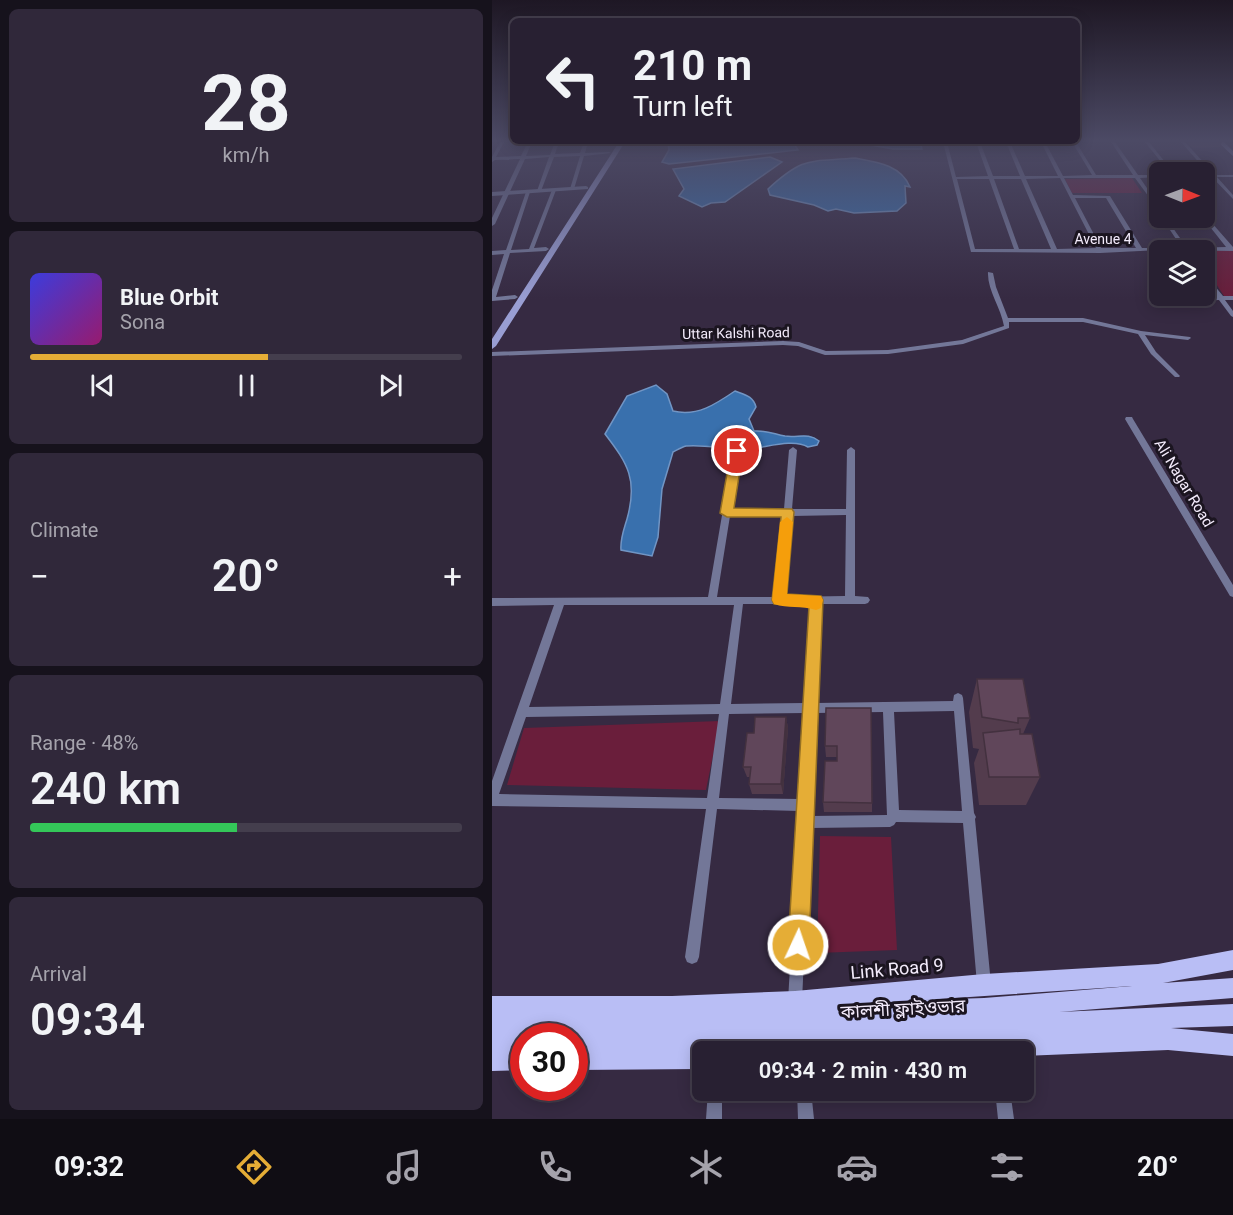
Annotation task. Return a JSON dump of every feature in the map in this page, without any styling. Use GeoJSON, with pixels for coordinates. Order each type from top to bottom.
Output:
{"type":"FeatureCollection","features":[{"type":"Feature","properties":{"kind":"main road"},"geometry":{"type":"LineString","coordinates":[[492,332],[582,194]]}},
{"type":"Feature","properties":{"kind":"main road"},"geometry":{"type":"LineString","coordinates":[[492,346],[588,194]]}},
{"type":"Feature","properties":{"kind":"main road","name":"Link Road 9"},"geometry":{"type":"LineString","coordinates":[[492,1006],[672,1006],[795,1001],[984,984],[1158,974],[1233,960]]}},
{"type":"Feature","properties":{"kind":"main road"},"geometry":{"type":"LineString","coordinates":[[492,1026],[984,1008],[1233,988]]}},
{"type":"Feature","properties":{"kind":"main road","name":"কালশী ফ্লাইওভার"},"geometry":{"type":"LineString","coordinates":[[588,1043],[705,1040],[1233,1016]]}},
{"type":"Feature","properties":{"kind":"main road"},"geometry":{"type":"LineString","coordinates":[[1034,1047],[1168,1039],[1233,1045]]}},
{"type":"Feature","properties":{"kind":"main road"},"geometry":{"type":"LineString","coordinates":[[492,1045],[510,1044]]}},
{"type":"Feature","properties":{"kind":"main road"},"geometry":{"type":"LineString","coordinates":[[588,1059],[692,1058]]}},
{"type":"Feature","properties":{"kind":"main road"},"geometry":{"type":"LineString","coordinates":[[492,1060],[510,1059]]}},
{"type":"Feature","properties":{"kind":"street"},"geometry":{"type":"LineString","coordinates":[[492,224],[506,194]]}},
{"type":"Feature","properties":{"kind":"street"},"geometry":{"type":"LineString","coordinates":[[515,297],[492,299],[527,194]]}},
{"type":"Feature","properties":{"kind":"street"},"geometry":{"type":"LineString","coordinates":[[531,250],[552,194]]}},
{"type":"Feature","properties":{"kind":"street","name":"Avenue 4"},"geometry":{"type":"LineString","coordinates":[[958,194],[973,252],[1149,250]]}},
{"type":"Feature","properties":{"kind":"street"},"geometry":{"type":"LineString","coordinates":[[997,194],[1017,251]]}},
{"type":"Feature","properties":{"kind":"street"},"geometry":{"type":"LineString","coordinates":[[1031,194],[1055,251]]}},
{"type":"Feature","properties":{"kind":"street"},"geometry":{"type":"LineString","coordinates":[[1100,250],[1071,196],[1107,196],[1140,250]]}},
{"type":"Feature","properties":{"kind":"street"},"geometry":{"type":"LineString","coordinates":[[1215,228],[1232,249]]}},
{"type":"Feature","properties":{"kind":"street"},"geometry":{"type":"LineString","coordinates":[[492,253],[546,249]]}},
{"type":"Feature","properties":{"kind":"street","name":"Avenue 4"},"geometry":{"type":"LineString","coordinates":[[1215,249],[1232,249]]}},
{"type":"Feature","properties":{"kind":"street"},"geometry":{"type":"LineString","coordinates":[[990,273],[992,285],[1006,320],[1083,320],[1140,333],[1188,338]]}},
{"type":"Feature","properties":{"kind":"street"},"geometry":{"type":"LineString","coordinates":[[1215,290],[1233,315]]}},
{"type":"Feature","properties":{"kind":"street"},"geometry":{"type":"LineString","coordinates":[[1215,298],[1233,298]]}},
{"type":"Feature","properties":{"kind":"street","name":"Uttar Kalshi Road"},"geometry":{"type":"LineString","coordinates":[[492,354],[783,343],[800,344],[825,353],[863,353],[949,345],[1007,327],[1006,320]]}},
{"type":"Feature","properties":{"kind":"street"},"geometry":{"type":"LineString","coordinates":[[1140,333],[1153,353],[1177,376]]}},
{"type":"Feature","properties":{"kind":"street","name":"Ali Nagar Road"},"geometry":{"type":"LineString","coordinates":[[1129,419],[1233,593]]}},
{"type":"Feature","properties":{"kind":"street"},"geometry":{"type":"LineString","coordinates":[[780,600],[793,450]]}},
{"type":"Feature","properties":{"kind":"street"},"geometry":{"type":"LineString","coordinates":[[850,600],[851,450]]}},
{"type":"Feature","properties":{"kind":"street"},"geometry":{"type":"LineString","coordinates":[[712,601],[737,451]]}},
{"type":"Feature","properties":{"kind":"street"},"geometry":{"type":"LineString","coordinates":[[727,513],[851,512]]}},
{"type":"Feature","properties":{"kind":"street"},"geometry":{"type":"LineString","coordinates":[[692,957],[739,600]]}},
{"type":"Feature","properties":{"kind":"street"},"geometry":{"type":"LineString","coordinates":[[795,1001],[816,600]]}},
{"type":"Feature","properties":{"kind":"street"},"geometry":{"type":"LineString","coordinates":[[492,602],[865,600]]}},
{"type":"Feature","properties":{"kind":"street"},"geometry":{"type":"LineString","coordinates":[[560,602],[492,799],[805,805]]}},
{"type":"Feature","properties":{"kind":"street"},"geometry":{"type":"LineString","coordinates":[[521,712],[888,706],[958,702],[984,984]]}},
{"type":"Feature","properties":{"kind":"street"},"geometry":{"type":"LineString","coordinates":[[805,822],[890,821],[893,816],[888,706]]}},
{"type":"Feature","properties":{"kind":"street"},"geometry":{"type":"LineString","coordinates":[[893,816],[970,817]]}},
{"type":"Feature","properties":{"kind":"street"},"geometry":{"type":"LineString","coordinates":[[714,1119],[715,1101]]}},
{"type":"Feature","properties":{"kind":"street"},"geometry":{"type":"LineString","coordinates":[[805,1101],[806,1119]]}},
{"type":"Feature","properties":{"kind":"street"},"geometry":{"type":"LineString","coordinates":[[1004,1101],[1006,1119]]}},
{"type":"Feature","properties":{"kind":"shaded area"},"geometry":{"type":"Polygon","coordinates":[[[1233,250],[1233,296],[1224,296],[1215,282],[1215,251],[1233,250]]]}},
{"type":"Feature","properties":{"kind":"shaded area"},"geometry":{"type":"Polygon","coordinates":[[[720,721],[706,790],[507,785],[524,728],[720,721]]]}},
{"type":"Feature","properties":{"kind":"shaded area"},"geometry":{"type":"Polygon","coordinates":[[[820,836],[891,837],[897,950],[817,953],[820,836]]]}},
{"type":"Feature","properties":{"kind":"water"},"geometry":{"type":"Polygon","coordinates":[[[736,194],[725,202],[711,203],[702,207],[679,196],[736,194]]]}},
{"type":"Feature","properties":{"kind":"water"},"geometry":{"type":"Polygon","coordinates":[[[905,194],[906,203],[897,211],[854,213],[836,209],[828,211],[814,205],[770,195],[905,194]]]}},
{"type":"Feature","properties":{"kind":"water"},"geometry":{"type":"Polygon","coordinates":[[[656,385],[667,394],[673,411],[682,412],[706,408],[735,391],[748,396],[755,403],[756,407],[749,419],[754,431],[785,436],[807,436],[819,441],[817,445],[808,447],[795,443],[748,449],[684,446],[673,452],[662,489],[658,537],[652,556],[621,550],[630,505],[631,483],[620,454],[605,434],[627,396],[656,385]]]}},
{"type":"Feature","properties":{"kind":"building"},"geometry":{"type":"Polygon","coordinates":[[[977,679],[1023,679],[1030,718],[1018,718],[1018,723],[982,717],[977,679]]]}},
{"type":"Feature","properties":{"kind":"building"},"geometry":{"type":"Polygon","coordinates":[[[826,708],[871,708],[872,803],[823,802],[825,761],[837,761],[837,746],[825,746],[826,708]]]}},
{"type":"Feature","properties":{"kind":"building"},"geometry":{"type":"Polygon","coordinates":[[[755,717],[786,717],[781,784],[749,784],[751,767],[743,767],[747,733],[754,733],[755,717]]]}},
{"type":"Feature","properties":{"kind":"building"},"geometry":{"type":"Polygon","coordinates":[[[1020,729],[1020,734],[1032,734],[1040,777],[989,777],[983,733],[1020,729]]]}},
{"type":"Feature","properties":{"kind":"slow traffic"},"geometry":{"type":"LineString","coordinates":[[787,522],[780,600],[816,600],[816,604]]}},
{"type":"Feature","properties":{"kind":"route"},"geometry":{"type":"LineString","coordinates":[[737,451],[727,513],[788,512],[780,600],[816,600],[798,945]]}}]}
